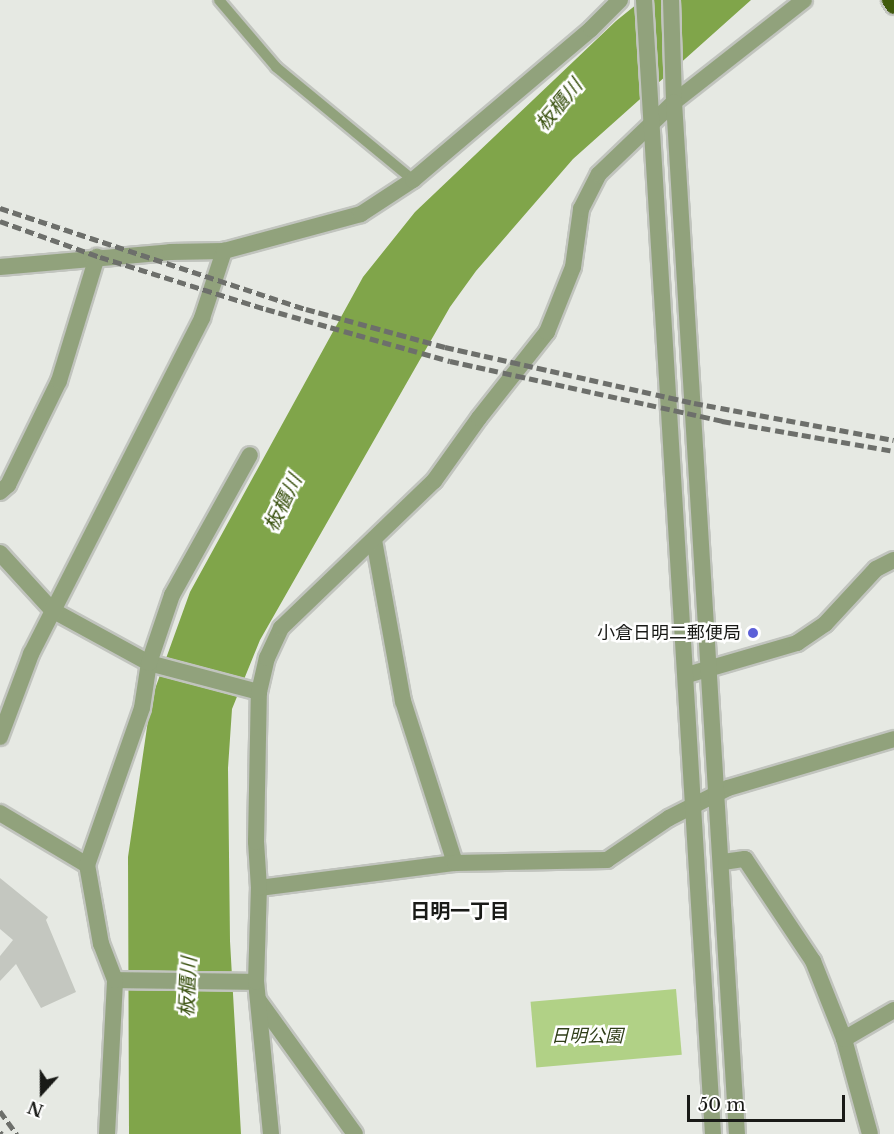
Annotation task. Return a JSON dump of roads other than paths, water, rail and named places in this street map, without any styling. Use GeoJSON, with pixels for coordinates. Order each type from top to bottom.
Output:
{"type":"FeatureCollection","features":[{"type":"Feature","properties":{"kind":"highway"},"geometry":{"type":"LineString","coordinates":[[890,0],[894,6]]}},
{"type":"Feature","properties":{"kind":"street"},"geometry":{"type":"LineString","coordinates":[[0,267],[97,257],[224,251],[361,214],[413,180],[591,29],[620,0]]}},
{"type":"Feature","properties":{"kind":"street"},"geometry":{"type":"LineString","coordinates":[[644,0],[650,123],[687,675],[713,1134]]}},
{"type":"Feature","properties":{"kind":"street"},"geometry":{"type":"LineString","coordinates":[[671,0],[674,102],[723,862],[737,1134]]}},
{"type":"Feature","properties":{"kind":"street"},"geometry":{"type":"LineString","coordinates":[[271,1134],[257,990],[259,888],[256,842],[259,692],[267,658],[280,628],[434,481],[479,418],[547,332],[573,267],[581,209],[599,174],[674,102],[804,0]]}},
{"type":"Feature","properties":{"kind":"street"},"geometry":{"type":"LineString","coordinates":[[0,737],[31,654],[52,610],[202,318],[224,251]]}},
{"type":"Feature","properties":{"kind":"street"},"geometry":{"type":"LineString","coordinates":[[0,492],[8,485],[59,381],[97,257]]}},
{"type":"Feature","properties":{"kind":"street"},"geometry":{"type":"LineString","coordinates":[[107,1134],[121,980],[101,945],[87,865],[142,708],[172,595],[250,455]]}},
{"type":"Feature","properties":{"kind":"street"},"geometry":{"type":"LineString","coordinates":[[374,540],[403,701],[455,863]]}},
{"type":"Feature","properties":{"kind":"street"},"geometry":{"type":"LineString","coordinates":[[0,553],[52,610],[153,663],[259,692]]}},
{"type":"Feature","properties":{"kind":"street"},"geometry":{"type":"LineString","coordinates":[[687,675],[797,643],[825,624],[876,570],[894,560]]}},
{"type":"Feature","properties":{"kind":"street"},"geometry":{"type":"LineString","coordinates":[[0,689],[14,700]]}},
{"type":"Feature","properties":{"kind":"street"},"geometry":{"type":"LineString","coordinates":[[259,888],[455,863],[607,860],[669,818],[718,794],[894,739]]}},
{"type":"Feature","properties":{"kind":"street"},"geometry":{"type":"LineString","coordinates":[[0,813],[87,865]]}},
{"type":"Feature","properties":{"kind":"street"},"geometry":{"type":"LineString","coordinates":[[723,862],[745,859],[789,921],[813,961],[844,1039],[870,1134]]}},
{"type":"Feature","properties":{"kind":"street"},"geometry":{"type":"LineString","coordinates":[[121,980],[238,983],[257,990],[355,1134]]}},
{"type":"Feature","properties":{"kind":"street"},"geometry":{"type":"LineString","coordinates":[[844,1039],[894,1010]]}},
{"type":"Feature","properties":{"kind":"lane"},"geometry":{"type":"LineString","coordinates":[[219,0],[276,67],[413,180]]}},
{"type":"Feature","properties":{"kind":"water","name":"板櫃川"},"geometry":{"type":"Polygon","coordinates":[[[642,0],[751,0],[573,159],[476,271],[450,307],[260,640],[232,709],[228,768],[230,941],[241,1134],[129,1134],[128,857],[151,700],[190,592],[363,277],[415,212],[616,21],[642,0]]]}},
{"type":"Feature","properties":{"kind":"railway"},"geometry":{"type":"LineString","coordinates":[[0,208],[306,309],[445,347],[694,403],[894,440]]}},
{"type":"Feature","properties":{"kind":"railway"},"geometry":{"type":"LineString","coordinates":[[0,221],[100,257],[266,309],[450,361],[722,421],[894,451]]}},
{"type":"Feature","properties":{"kind":"railway"},"geometry":{"type":"LineString","coordinates":[[0,1111],[17,1134]]}},
{"type":"Feature","properties":{"kind":"place","name":"小倉日明二郵便局"},"geometry":{"type":"Point","coordinates":[753,633]}},
{"type":"Feature","properties":{"kind":"district","name":"日明一丁目"},"geometry":{"type":"Point","coordinates":[460,911]}},
{"type":"Feature","properties":{"kind":"park label","name":"日明公園"},"geometry":{"type":"Point","coordinates":[587,1036]}}]}
